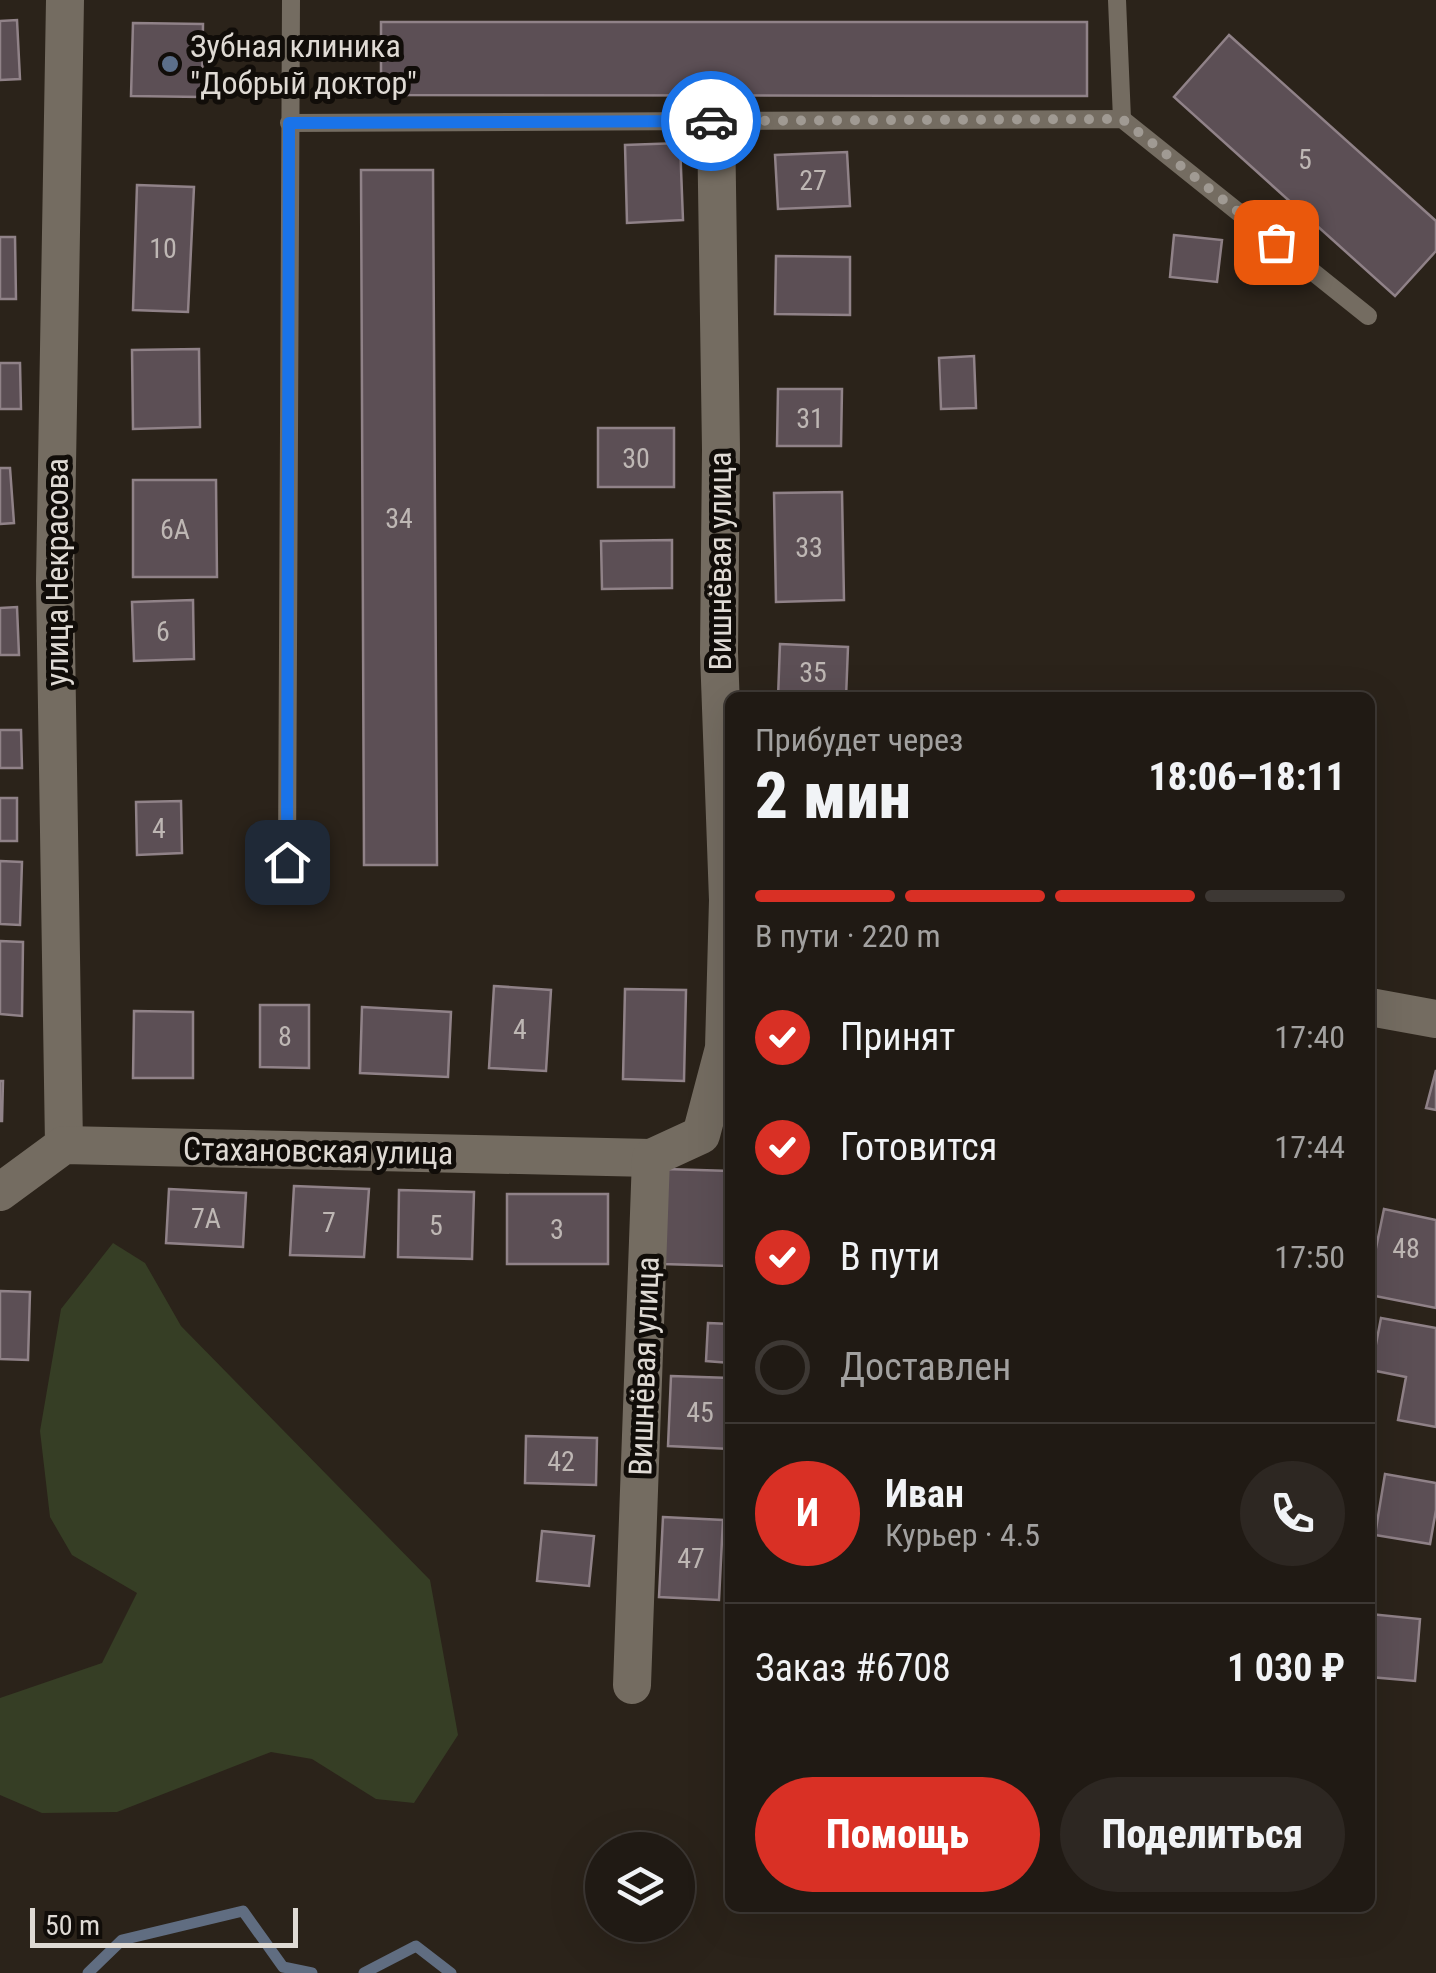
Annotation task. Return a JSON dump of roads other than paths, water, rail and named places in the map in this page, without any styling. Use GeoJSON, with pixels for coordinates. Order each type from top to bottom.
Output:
{"type":"FeatureCollection","features":[{"type":"Feature","properties":{"kind":"street","name":"улица Некрасова"},"geometry":{"type":"LineString","coordinates":[[64,1145],[55,581],[66,0]]}},
{"type":"Feature","properties":{"kind":"street","name":"Вишнёвая улица"},"geometry":{"type":"LineString","coordinates":[[716,121],[721,450],[719,653],[725,801]]}},
{"type":"Feature","properties":{"kind":"street"},"geometry":{"type":"LineString","coordinates":[[1375,1008],[1436,1019]]}},
{"type":"Feature","properties":{"kind":"street","name":"Вишнёвая улица"},"geometry":{"type":"LineString","coordinates":[[632,1685],[651,1158],[701,1135],[724,1048],[725,1018]]}},
{"type":"Feature","properties":{"kind":"street","name":"Стахановская улица"},"geometry":{"type":"LineString","coordinates":[[64,1145],[651,1158]]}},
{"type":"Feature","properties":{"kind":"street"},"geometry":{"type":"LineString","coordinates":[[0,1192],[64,1145]]}},
{"type":"Feature","properties":{"kind":"lane"},"geometry":{"type":"LineString","coordinates":[[287,862],[291,0]]}},
{"type":"Feature","properties":{"kind":"lane"},"geometry":{"type":"LineString","coordinates":[[1117,0],[1122,119]]}},
{"type":"Feature","properties":{"kind":"lane"},"geometry":{"type":"LineString","coordinates":[[289,123],[1122,119],[1368,316]]}},
{"type":"Feature","properties":{"kind":"waterway"},"geometry":{"type":"LineString","coordinates":[[88,1973],[122,1940],[243,1911],[283,1967],[312,1973]]}},
{"type":"Feature","properties":{"kind":"waterway"},"geometry":{"type":"LineString","coordinates":[[364,1973],[416,1946],[451,1973]]}},
{"type":"Feature","properties":{"kind":"place","name":"Зубная клиника \"Добрый доктор\""},"geometry":{"type":"Point","coordinates":[170,64]}}]}
